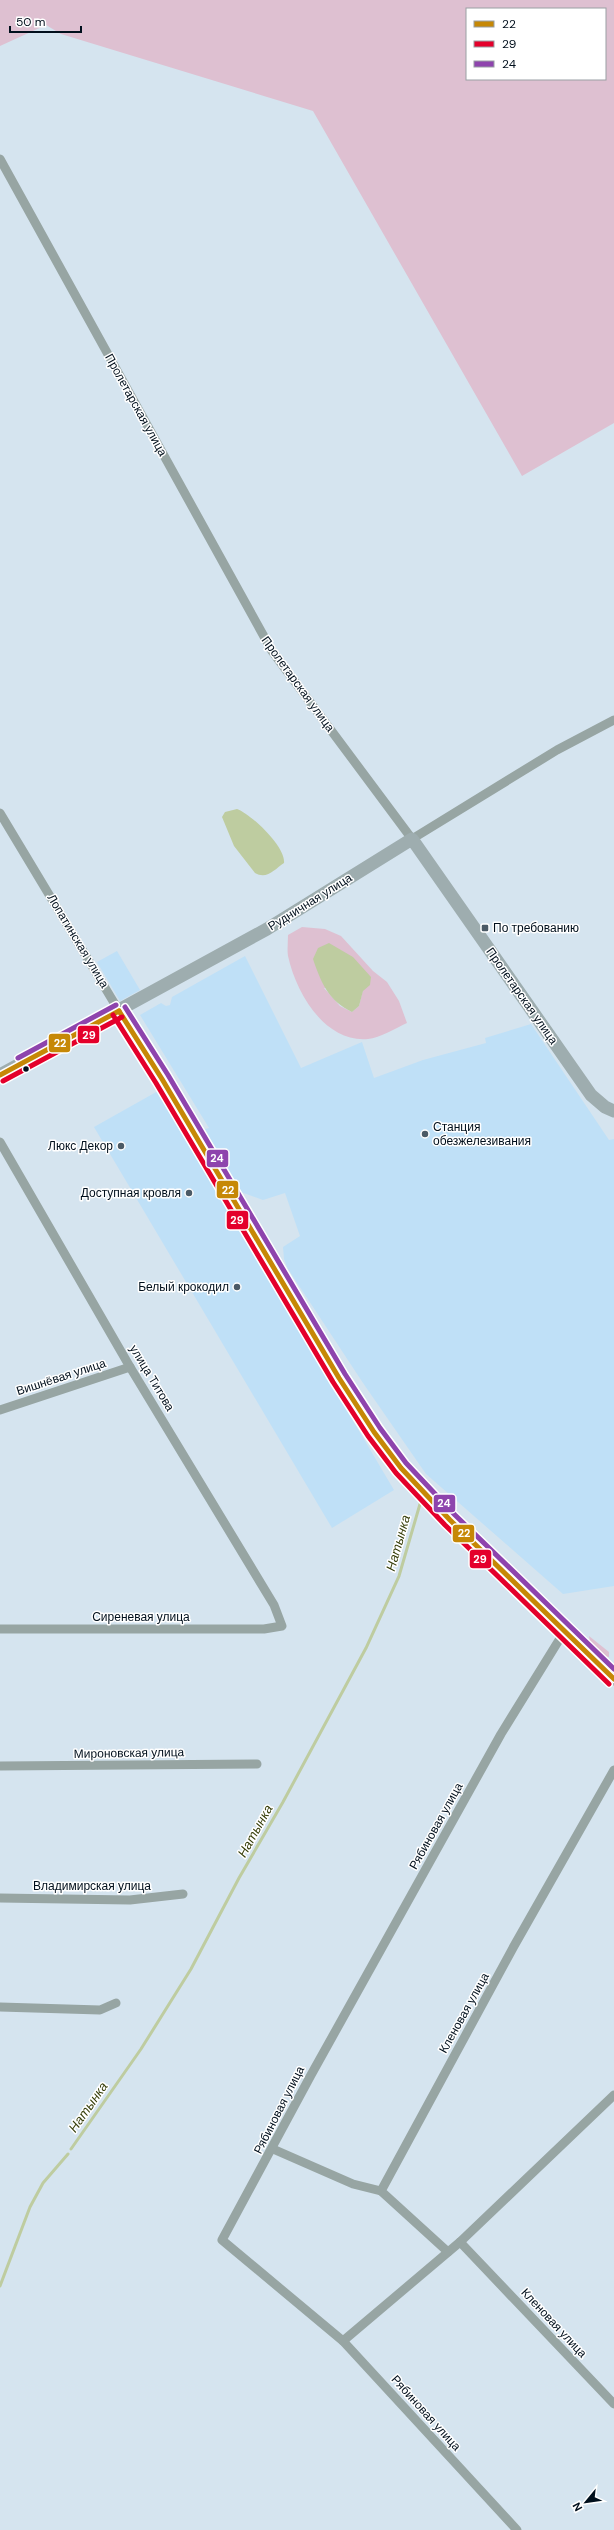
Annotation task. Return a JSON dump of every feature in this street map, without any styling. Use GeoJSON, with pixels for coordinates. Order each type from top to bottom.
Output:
{"type":"FeatureCollection","features":[{"type":"Feature","properties":{"kind":"main road","name":"Рудничная улица"},"geometry":{"type":"LineString","coordinates":[[0,1075],[267,929],[412,839]]}},
{"type":"Feature","properties":{"kind":"main road","name":"Пролетарская улица"},"geometry":{"type":"LineString","coordinates":[[412,839],[592,1095],[605,1108],[614,1111]]}},
{"type":"Feature","properties":{"kind":"main road","name":"Лопатинская улица"},"geometry":{"type":"LineString","coordinates":[[119,1011],[162,1079],[342,1384],[374,1432],[420,1489],[564,1632],[614,1679]]}},
{"type":"Feature","properties":{"kind":"street","name":"Пролетарская улица"},"geometry":{"type":"LineString","coordinates":[[0,159],[272,651],[412,839]]}},
{"type":"Feature","properties":{"kind":"street","name":"Рудничная улица"},"geometry":{"type":"LineString","coordinates":[[412,839],[557,750],[614,720]]}},
{"type":"Feature","properties":{"kind":"street","name":"Лопатинская улица"},"geometry":{"type":"LineString","coordinates":[[0,813],[119,1011]]}},
{"type":"Feature","properties":{"kind":"street","name":"улица Титова"},"geometry":{"type":"LineString","coordinates":[[0,1142],[130,1367],[274,1605],[282,1626]]}},
{"type":"Feature","properties":{"kind":"street","name":"Вишнёвая улица"},"geometry":{"type":"LineString","coordinates":[[0,1410],[130,1367]]}},
{"type":"Feature","properties":{"kind":"street","name":"Сиреневая улица"},"geometry":{"type":"LineString","coordinates":[[0,1629],[264,1629],[282,1626]]}},
{"type":"Feature","properties":{"kind":"street","name":"Рябиновая улица"},"geometry":{"type":"LineString","coordinates":[[517,2530],[344,2341],[222,2240],[273,2148],[314,2068],[521,1698],[564,1632]]}},
{"type":"Feature","properties":{"kind":"street","name":"Мироновская улица"},"geometry":{"type":"LineString","coordinates":[[0,1766],[257,1764]]}},
{"type":"Feature","properties":{"kind":"street","name":"Кленовая улица"},"geometry":{"type":"LineString","coordinates":[[381,2191],[514,1946],[614,1770]]}},
{"type":"Feature","properties":{"kind":"street","name":"Владимирская улица"},"geometry":{"type":"LineString","coordinates":[[0,1898],[130,1900],[183,1894]]}},
{"type":"Feature","properties":{"kind":"street"},"geometry":{"type":"LineString","coordinates":[[0,2007],[100,2010],[116,2003]]}},
{"type":"Feature","properties":{"kind":"street"},"geometry":{"type":"LineString","coordinates":[[344,2341],[460,2242],[614,2095]]}},
{"type":"Feature","properties":{"kind":"street"},"geometry":{"type":"LineString","coordinates":[[273,2148],[353,2184],[381,2191],[448,2252]]}},
{"type":"Feature","properties":{"kind":"street","name":"Кленовая улица"},"geometry":{"type":"LineString","coordinates":[[460,2242],[614,2404]]}},
{"type":"Feature","properties":{"kind":"shaded area"},"geometry":{"type":"Polygon","coordinates":[[[0,0],[614,0],[614,423],[522,476],[313,111],[61,34],[46,25],[0,46],[0,0]]]}},
{"type":"Feature","properties":{"kind":"shaded area"},"geometry":{"type":"Polygon","coordinates":[[[237,809],[251,817],[259,824],[274,840],[283,856],[284,863],[271,873],[259,875],[255,873],[234,846],[222,817],[225,812],[237,809]]]}},
{"type":"Feature","properties":{"kind":"shaded area"},"geometry":{"type":"Polygon","coordinates":[[[302,927],[325,929],[341,936],[373,971],[387,982],[399,1001],[407,1023],[383,1035],[368,1039],[353,1038],[338,1033],[315,1013],[305,1000],[292,970],[288,956],[288,935],[302,927]],[[324,988],[340,1006],[352,1012],[359,1006],[363,990],[324,988]]]}},
{"type":"Feature","properties":{"kind":"shaded area"},"geometry":{"type":"Polygon","coordinates":[[[329,943],[353,957],[371,977],[370,985],[363,991],[359,1006],[352,1012],[344,1008],[332,997],[319,976],[313,959],[318,948],[329,943]]]}},
{"type":"Feature","properties":{"kind":"shaded area"},"geometry":{"type":"Polygon","coordinates":[[[117,951],[140,990],[120,1001],[97,962],[117,951]]]}},
{"type":"Feature","properties":{"kind":"shaded area"},"geometry":{"type":"Polygon","coordinates":[[[245,956],[301,1068],[362,1042],[374,1078],[423,1060],[486,1043],[485,1038],[531,1024],[609,1140],[614,1139],[614,1586],[563,1594],[426,1474],[363,1383],[288,1269],[284,1259],[283,1247],[300,1236],[285,1193],[263,1200],[238,1191],[205,1129],[209,1128],[140,1015],[161,1003],[166,1006],[170,1005],[172,997],[245,956]]]}},
{"type":"Feature","properties":{"kind":"shaded area"},"geometry":{"type":"Polygon","coordinates":[[[158,1091],[394,1490],[332,1528],[94,1127],[158,1091]]]}},
{"type":"Feature","properties":{"kind":"shaded area"},"geometry":{"type":"Polygon","coordinates":[[[589,1636],[609,1652],[609,1657],[604,1656],[590,1642],[589,1636]]]}},
{"type":"Feature","properties":{"kind":"waterway","name":"Натынка"},"geometry":{"type":"LineString","coordinates":[[71,2149],[141,2049],[191,1969],[239,1878],[283,1802],[366,1648],[399,1576],[420,1504]]}},
{"type":"Feature","properties":{"kind":"waterway","name":"Натынка"},"geometry":{"type":"LineString","coordinates":[[0,2286],[30,2207],[43,2183],[68,2154]]}},
{"type":"Feature","properties":{"kind":"transit line","name":"24"},"geometry":{"type":"LineString","coordinates":[[18,1058],[116,1005]]}},
{"type":"Feature","properties":{"kind":"transit line","name":"24"},"geometry":{"type":"LineString","coordinates":[[125,1007],[168,1075],[345,1374],[380,1428],[406,1463],[455,1515],[614,1669]]}},
{"type":"Feature","properties":{"kind":"transit line","name":"22"},"geometry":{"type":"LineString","coordinates":[[119,1011],[162,1079],[339,1378],[374,1432],[401,1468],[450,1520],[614,1679]]}},
{"type":"Feature","properties":{"kind":"transit line","name":"22"},"geometry":{"type":"LineString","coordinates":[[0,1075],[119,1011]]}},
{"type":"Feature","properties":{"kind":"transit line","name":"29"},"geometry":{"type":"LineString","coordinates":[[113,1015],[156,1083],[333,1382],[368,1436],[396,1473],[445,1525],[609,1684]]}},
{"type":"Feature","properties":{"kind":"transit line","name":"29"},"geometry":{"type":"LineString","coordinates":[[3,1081],[122,1017]]}},
{"type":"Feature","properties":{"kind":"place","name":"По требованию"},"geometry":{"type":"Point","coordinates":[485,928]}},
{"type":"Feature","properties":{"kind":"place","name":"Станция обезжелезивания"},"geometry":{"type":"Point","coordinates":[425,1134]}},
{"type":"Feature","properties":{"kind":"place","name":"Люкс Декор"},"geometry":{"type":"Point","coordinates":[121,1146]}},
{"type":"Feature","properties":{"kind":"place","name":"Доступная кровля"},"geometry":{"type":"Point","coordinates":[189,1193]}},
{"type":"Feature","properties":{"kind":"place","name":"Белый крокодил"},"geometry":{"type":"Point","coordinates":[237,1287]}}]}
